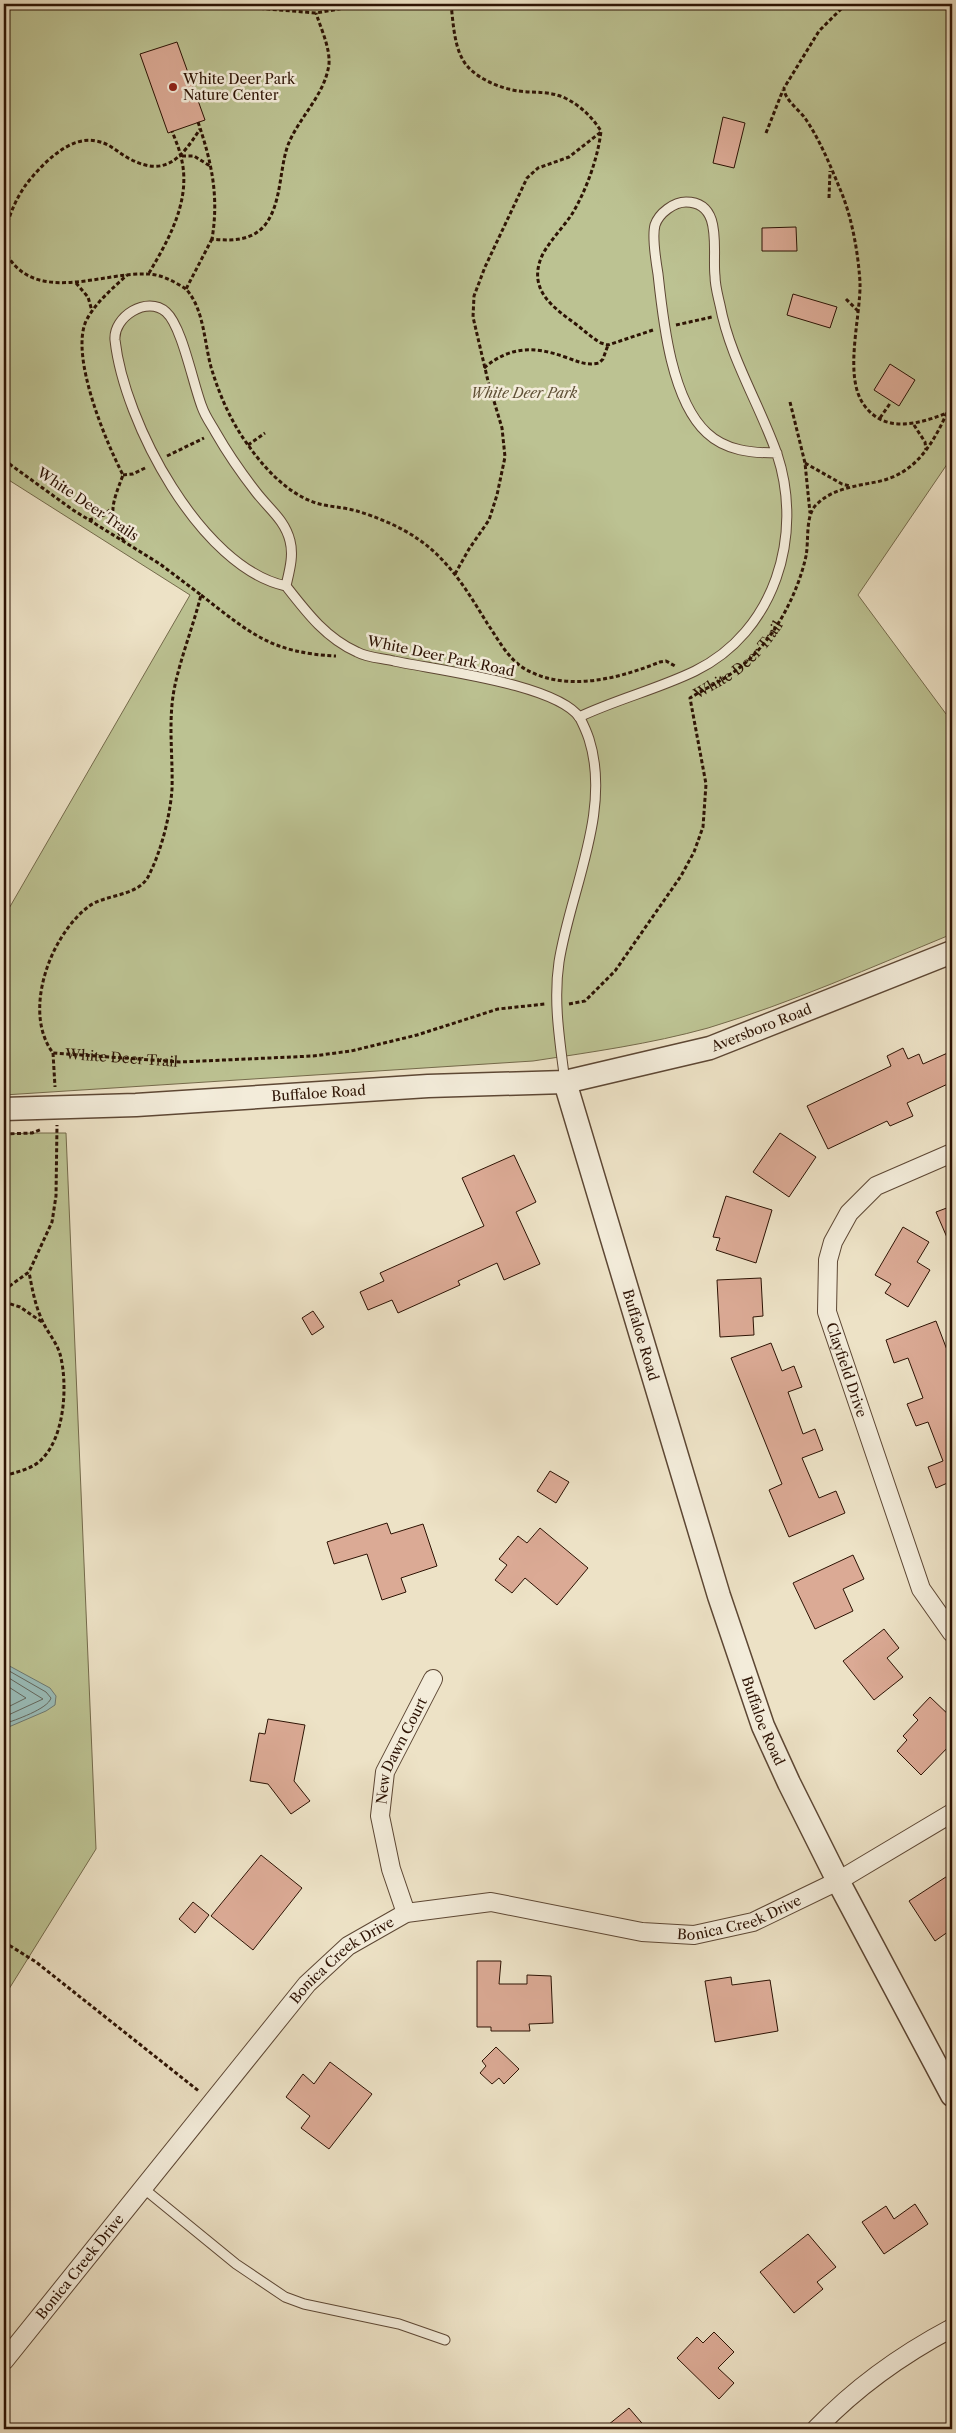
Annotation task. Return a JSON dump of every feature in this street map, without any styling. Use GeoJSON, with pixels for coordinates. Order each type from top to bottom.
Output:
{"type":"FeatureCollection","features":[{"type":"Feature","properties":{"kind":"street","name":"Aversboro Road"},"geometry":{"type":"LineString","coordinates":[[565,1082],[710,1048],[952,952]]}},
{"type":"Feature","properties":{"kind":"street","name":"Buffaloe Road"},"geometry":{"type":"LineString","coordinates":[[4,1110],[136,1105],[409,1087],[565,1082],[719,1596],[763,1726],[789,1784],[838,1881],[952,2095]]}},
{"type":"Feature","properties":{"kind":"street","name":"Clayfield Drive"},"geometry":{"type":"LineString","coordinates":[[952,1153],[876,1186],[849,1213],[833,1242],[828,1260],[827,1312],[921,1589],[952,1633]]}},
{"type":"Feature","properties":{"kind":"street","name":"New Dawn Court"},"geometry":{"type":"LineString","coordinates":[[406,1913],[391,1869],[380,1816],[385,1772],[433,1679]]}},
{"type":"Feature","properties":{"kind":"street"},"geometry":{"type":"LineString","coordinates":[[838,1881],[952,1813]]}},
{"type":"Feature","properties":{"kind":"street","name":"Bonica Creek Drive"},"geometry":{"type":"LineString","coordinates":[[4,2361],[307,1984],[348,1946],[406,1913],[491,1902],[642,1932],[694,1935],[753,1922],[838,1881]]}},
{"type":"Feature","properties":{"kind":"street"},"geometry":{"type":"LineString","coordinates":[[816,2429],[865,2383],[900,2357],[952,2328]]}},
{"type":"Feature","properties":{"kind":"lane"},"geometry":{"type":"LineString","coordinates":[[565,1082],[556,1004],[559,964],[564,932],[586,856],[595,789],[589,740],[579,717],[608,703],[695,671],[720,656],[741,637],[767,602],[776,582],[783,555],[788,500],[776,453],[725,332],[714,276],[714,225],[708,213],[696,204],[684,202],[663,212],[655,225],[656,258],[665,336],[679,384],[693,418],[707,434],[722,444],[750,453],[776,453]]}},
{"type":"Feature","properties":{"kind":"lane"},"geometry":{"type":"LineString","coordinates":[[148,305],[166,312],[178,332],[191,377],[207,416],[225,449],[257,494],[280,518],[290,542],[291,564],[286,586],[258,577],[230,556],[214,540],[169,483],[146,443],[130,399],[115,338],[124,318],[137,308],[148,305]]}},
{"type":"Feature","properties":{"kind":"lane","name":"White Deer Park Road"},"geometry":{"type":"LineString","coordinates":[[286,586],[312,620],[334,640],[360,654],[504,682],[532,690],[554,700],[579,717]]}},
{"type":"Feature","properties":{"kind":"lane"},"geometry":{"type":"LineString","coordinates":[[143,2188],[257,2279],[285,2297],[304,2304],[406,2326],[445,2340]]}},
{"type":"Feature","properties":{"kind":"path"},"geometry":{"type":"LineString","coordinates":[[208,4],[272,11],[316,13],[368,4]]}},
{"type":"Feature","properties":{"kind":"path"},"geometry":{"type":"LineString","coordinates":[[451,4],[458,48],[463,61],[471,70],[501,86],[519,91],[548,93],[564,97],[591,116],[601,131],[595,160],[574,211],[542,255],[538,268],[538,283],[543,296],[552,308],[593,339],[608,345],[654,330]]}},
{"type":"Feature","properties":{"kind":"path"},"geometry":{"type":"LineString","coordinates":[[766,133],[784,88],[819,31],[846,4]]}},
{"type":"Feature","properties":{"kind":"path"},"geometry":{"type":"LineString","coordinates":[[212,239],[240,240],[252,235],[264,226],[274,210],[288,145],[300,120],[322,88],[326,75],[329,52],[316,13]]}},
{"type":"Feature","properties":{"kind":"path"},"geometry":{"type":"LineString","coordinates":[[784,88],[786,96],[815,133],[847,208],[860,283],[854,356],[855,385],[863,404],[880,418],[895,425],[914,425],[947,413]]}},
{"type":"Feature","properties":{"kind":"path"},"geometry":{"type":"LineString","coordinates":[[186,289],[212,239],[216,203],[211,166],[198,122]]}},
{"type":"Feature","properties":{"kind":"path"},"geometry":{"type":"LineString","coordinates":[[4,235],[26,185],[54,156],[73,144],[87,140],[103,142],[130,160],[145,166],[168,163],[181,156],[200,128]]}},
{"type":"Feature","properties":{"kind":"path"},"geometry":{"type":"LineString","coordinates":[[149,274],[172,232],[179,210],[183,179],[181,156],[172,131]]}},
{"type":"Feature","properties":{"kind":"path"},"geometry":{"type":"LineString","coordinates":[[455,574],[488,520],[497,495],[505,457],[502,428],[484,368],[473,317],[474,296],[484,266],[521,186],[527,178],[538,168],[569,157],[601,131]]}},
{"type":"Feature","properties":{"kind":"path"},"geometry":{"type":"LineString","coordinates":[[181,156],[194,156],[211,166]]}},
{"type":"Feature","properties":{"kind":"path"},"geometry":{"type":"LineString","coordinates":[[829,198],[830,170]]}},
{"type":"Feature","properties":{"kind":"path"},"geometry":{"type":"LineString","coordinates":[[4,249],[14,264],[30,275],[49,282],[75,282],[149,274],[165,278],[186,289],[198,307],[211,367],[222,398],[233,421],[248,445],[271,472],[299,495],[315,502],[358,511],[396,526],[418,538],[438,554],[455,574],[504,649],[526,669],[551,678],[576,682],[611,677],[660,662],[671,663],[676,668]]}},
{"type":"Feature","properties":{"kind":"path"},"geometry":{"type":"LineString","coordinates":[[89,520],[104,515],[112,508],[123,475],[105,434],[86,372],[84,328],[92,311],[127,275]]}},
{"type":"Feature","properties":{"kind":"path"},"geometry":{"type":"LineString","coordinates":[[75,282],[88,296],[92,311]]}},
{"type":"Feature","properties":{"kind":"path"},"geometry":{"type":"LineString","coordinates":[[846,299],[859,311]]}},
{"type":"Feature","properties":{"kind":"path"},"geometry":{"type":"LineString","coordinates":[[673,326],[713,317]]}},
{"type":"Feature","properties":{"kind":"path"},"geometry":{"type":"LineString","coordinates":[[484,368],[494,359],[517,349],[554,353],[583,364],[599,363],[608,345]]}},
{"type":"Feature","properties":{"kind":"path"},"geometry":{"type":"LineString","coordinates":[[810,516],[814,506],[826,496],[840,489],[890,478],[913,465],[926,450],[952,401]]}},
{"type":"Feature","properties":{"kind":"path","name":"White Deer Trail"},"geometry":{"type":"LineString","coordinates":[[566,1004],[575,1004],[585,1000],[614,971],[681,876],[694,852],[703,827],[706,784],[690,698],[739,669],[758,651],[769,636],[796,588],[806,553],[810,516],[805,463],[790,402]]}},
{"type":"Feature","properties":{"kind":"path"},"geometry":{"type":"LineString","coordinates":[[880,418],[891,402]]}},
{"type":"Feature","properties":{"kind":"path"},"geometry":{"type":"LineString","coordinates":[[229,423],[233,421]]}},
{"type":"Feature","properties":{"kind":"path"},"geometry":{"type":"LineString","coordinates":[[914,424],[925,442],[926,450]]}},
{"type":"Feature","properties":{"kind":"path"},"geometry":{"type":"LineString","coordinates":[[248,445],[265,433]]}},
{"type":"Feature","properties":{"kind":"path"},"geometry":{"type":"LineString","coordinates":[[164,458],[205,437]]}},
{"type":"Feature","properties":{"kind":"path","name":"White Deer Trails"},"geometry":{"type":"LineString","coordinates":[[4,460],[89,520],[160,564],[201,595]]}},
{"type":"Feature","properties":{"kind":"path"},"geometry":{"type":"LineString","coordinates":[[805,463],[842,484],[853,487]]}},
{"type":"Feature","properties":{"kind":"path"},"geometry":{"type":"LineString","coordinates":[[123,475],[133,474],[147,466]]}},
{"type":"Feature","properties":{"kind":"path"},"geometry":{"type":"LineString","coordinates":[[112,508],[117,529],[126,543]]}},
{"type":"Feature","properties":{"kind":"path"},"geometry":{"type":"LineString","coordinates":[[201,595],[248,631],[275,646],[310,654],[336,656],[350,648]]}},
{"type":"Feature","properties":{"kind":"path","name":"White Deer Trail"},"geometry":{"type":"LineString","coordinates":[[201,595],[174,690],[171,719],[172,791],[160,845],[146,879],[130,890],[88,906],[67,929],[53,952],[44,978],[40,1001],[43,1035],[53,1053],[180,1062],[313,1056],[352,1051],[418,1035],[498,1009],[546,1004]]}},
{"type":"Feature","properties":{"kind":"path"},"geometry":{"type":"LineString","coordinates":[[687,692],[690,698]]}},
{"type":"Feature","properties":{"kind":"path"},"geometry":{"type":"LineString","coordinates":[[53,1053],[56,1092]]}},
{"type":"Feature","properties":{"kind":"path"},"geometry":{"type":"LineString","coordinates":[[4,1290],[29,1272],[52,1222],[55,1209],[57,1120]]}},
{"type":"Feature","properties":{"kind":"path"},"geometry":{"type":"LineString","coordinates":[[4,1134],[32,1133],[47,1127],[57,1126]]}},
{"type":"Feature","properties":{"kind":"path"},"geometry":{"type":"LineString","coordinates":[[29,1272],[42,1322]]}},
{"type":"Feature","properties":{"kind":"path"},"geometry":{"type":"LineString","coordinates":[[4,1302],[20,1307],[42,1322],[53,1336],[60,1356],[62,1418],[53,1444],[41,1460],[4,1476]]}},
{"type":"Feature","properties":{"kind":"path"},"geometry":{"type":"LineString","coordinates":[[4,1942],[36,1962],[212,2102]]}},
{"type":"Feature","properties":{"kind":"green space","name":"White Deer Park"},"geometry":{"type":"Polygon","coordinates":[[[4,4],[952,4],[952,457],[858,595],[952,722],[952,934],[831,984],[739,1018],[686,1034],[621,1047],[533,1061],[4,1095],[4,917],[190,595],[4,477],[4,4]]]}},
{"type":"Feature","properties":{"kind":"green space"},"geometry":{"type":"Polygon","coordinates":[[[66,1133],[96,1849],[4,1997],[4,1134],[66,1133]]]}},
{"type":"Feature","properties":{"kind":"water"},"geometry":{"type":"Polygon","coordinates":[[[4,1663],[50,1688],[56,1696],[55,1705],[46,1711],[4,1729],[4,1663]]]}},
{"type":"Feature","properties":{"kind":"building","name":"White Deer Park Nature Center"},"geometry":{"type":"Polygon","coordinates":[[[177,42],[205,120],[168,133],[140,54],[177,42]]]}},
{"type":"Feature","properties":{"kind":"building"},"geometry":{"type":"Polygon","coordinates":[[[723,117],[745,123],[734,168],[713,163],[723,117]]]}},
{"type":"Feature","properties":{"kind":"building"},"geometry":{"type":"Polygon","coordinates":[[[796,227],[797,251],[762,251],[762,228],[796,227]]]}},
{"type":"Feature","properties":{"kind":"building"},"geometry":{"type":"Polygon","coordinates":[[[793,294],[837,307],[830,328],[787,315],[793,294]]]}},
{"type":"Feature","properties":{"kind":"building"},"geometry":{"type":"Polygon","coordinates":[[[890,364],[915,380],[899,406],[874,390],[890,364]]]}},
{"type":"Feature","properties":{"kind":"building"},"geometry":{"type":"Polygon","coordinates":[[[903,1048],[908,1059],[919,1054],[923,1064],[952,1051],[952,1082],[907,1103],[913,1116],[890,1126],[887,1121],[828,1149],[807,1106],[891,1066],[887,1056],[903,1048]]]}},
{"type":"Feature","properties":{"kind":"building"},"geometry":{"type":"Polygon","coordinates":[[[780,1133],[816,1157],[789,1197],[753,1172],[780,1133]]]}},
{"type":"Feature","properties":{"kind":"building"},"geometry":{"type":"Polygon","coordinates":[[[514,1155],[536,1202],[516,1212],[540,1264],[504,1280],[497,1263],[458,1281],[460,1285],[398,1313],[392,1300],[368,1310],[360,1292],[384,1281],[380,1273],[484,1226],[462,1178],[514,1155]]]}},
{"type":"Feature","properties":{"kind":"building"},"geometry":{"type":"Polygon","coordinates":[[[726,1196],[772,1210],[756,1263],[716,1250],[720,1238],[713,1237],[726,1196]]]}},
{"type":"Feature","properties":{"kind":"building"},"geometry":{"type":"Polygon","coordinates":[[[952,1206],[952,1249],[936,1212],[952,1206]]]}},
{"type":"Feature","properties":{"kind":"building"},"geometry":{"type":"Polygon","coordinates":[[[903,1227],[929,1242],[917,1262],[930,1270],[908,1307],[885,1293],[891,1284],[875,1275],[903,1227]]]}},
{"type":"Feature","properties":{"kind":"building"},"geometry":{"type":"Polygon","coordinates":[[[761,1278],[763,1316],[753,1317],[754,1335],[720,1337],[717,1280],[761,1278]]]}},
{"type":"Feature","properties":{"kind":"building"},"geometry":{"type":"Polygon","coordinates":[[[313,1311],[324,1327],[312,1335],[302,1318],[313,1311]]]}},
{"type":"Feature","properties":{"kind":"building"},"geometry":{"type":"Polygon","coordinates":[[[936,1321],[952,1363],[952,1481],[936,1488],[928,1467],[943,1461],[928,1422],[916,1426],[907,1404],[923,1398],[908,1358],[894,1363],[886,1340],[936,1321]]]}},
{"type":"Feature","properties":{"kind":"building"},"geometry":{"type":"Polygon","coordinates":[[[771,1343],[782,1371],[794,1366],[802,1387],[788,1392],[803,1434],[815,1429],[823,1450],[802,1458],[819,1498],[836,1491],[845,1513],[789,1537],[769,1490],[782,1484],[731,1358],[771,1343]]]}},
{"type":"Feature","properties":{"kind":"building"},"geometry":{"type":"Polygon","coordinates":[[[550,1471],[569,1482],[556,1503],[537,1491],[550,1471]]]}},
{"type":"Feature","properties":{"kind":"building"},"geometry":{"type":"Polygon","coordinates":[[[387,1523],[391,1534],[423,1524],[437,1566],[401,1578],[406,1592],[382,1600],[367,1554],[334,1564],[327,1542],[387,1523]]]}},
{"type":"Feature","properties":{"kind":"building"},"geometry":{"type":"Polygon","coordinates":[[[540,1528],[588,1568],[557,1605],[525,1578],[512,1593],[495,1580],[507,1565],[499,1559],[518,1536],[527,1543],[540,1528]]]}},
{"type":"Feature","properties":{"kind":"building"},"geometry":{"type":"Polygon","coordinates":[[[853,1555],[864,1579],[843,1589],[853,1611],[815,1629],[793,1583],[853,1555]]]}},
{"type":"Feature","properties":{"kind":"building"},"geometry":{"type":"Polygon","coordinates":[[[884,1629],[899,1648],[887,1658],[903,1677],[874,1700],[843,1661],[884,1629]]]}},
{"type":"Feature","properties":{"kind":"building"},"geometry":{"type":"Polygon","coordinates":[[[930,1697],[952,1718],[952,1743],[921,1775],[897,1751],[907,1740],[903,1736],[918,1720],[913,1715],[930,1697]]]}},
{"type":"Feature","properties":{"kind":"building"},"geometry":{"type":"Polygon","coordinates":[[[268,1719],[305,1725],[294,1781],[310,1801],[291,1814],[268,1784],[250,1781],[259,1733],[265,1734],[268,1719]]]}},
{"type":"Feature","properties":{"kind":"building"},"geometry":{"type":"Polygon","coordinates":[[[261,1855],[302,1888],[253,1950],[211,1916],[261,1855]]]}},
{"type":"Feature","properties":{"kind":"building"},"geometry":{"type":"Polygon","coordinates":[[[952,1873],[952,1929],[935,1941],[909,1901],[952,1873]]]}},
{"type":"Feature","properties":{"kind":"building"},"geometry":{"type":"Polygon","coordinates":[[[193,1902],[209,1915],[195,1933],[179,1919],[193,1902]]]}},
{"type":"Feature","properties":{"kind":"building"},"geometry":{"type":"Polygon","coordinates":[[[477,1961],[501,1961],[499,1984],[527,1984],[527,1975],[551,1976],[553,2023],[529,2024],[530,2031],[491,2031],[491,2027],[477,2027],[477,1961]]]}},
{"type":"Feature","properties":{"kind":"building"},"geometry":{"type":"Polygon","coordinates":[[[731,1977],[732,1985],[770,1980],[778,2031],[715,2042],[705,1981],[731,1977]]]}},
{"type":"Feature","properties":{"kind":"building"},"geometry":{"type":"Polygon","coordinates":[[[496,2047],[519,2069],[504,2084],[499,2078],[492,2084],[480,2073],[486,2066],[482,2061],[496,2047]]]}},
{"type":"Feature","properties":{"kind":"building"},"geometry":{"type":"Polygon","coordinates":[[[330,2062],[372,2094],[329,2149],[301,2128],[310,2116],[286,2097],[303,2074],[314,2084],[330,2062]]]}},
{"type":"Feature","properties":{"kind":"building"},"geometry":{"type":"Polygon","coordinates":[[[915,2204],[928,2224],[884,2254],[862,2222],[886,2206],[894,2219],[915,2204]]]}},
{"type":"Feature","properties":{"kind":"building"},"geometry":{"type":"Polygon","coordinates":[[[808,2234],[836,2267],[817,2282],[823,2289],[794,2313],[760,2272],[808,2234]]]}},
{"type":"Feature","properties":{"kind":"building"},"geometry":{"type":"Polygon","coordinates":[[[714,2332],[734,2352],[718,2368],[734,2383],[719,2399],[677,2358],[697,2337],[703,2343],[714,2332]]]}},
{"type":"Feature","properties":{"kind":"building"},"geometry":{"type":"Polygon","coordinates":[[[629,2408],[647,2429],[603,2429],[629,2408]]]}},
{"type":"Feature","properties":{"kind":"place","name":"White Deer Park Nature Center"},"geometry":{"type":"Point","coordinates":[173,87]}}]}
